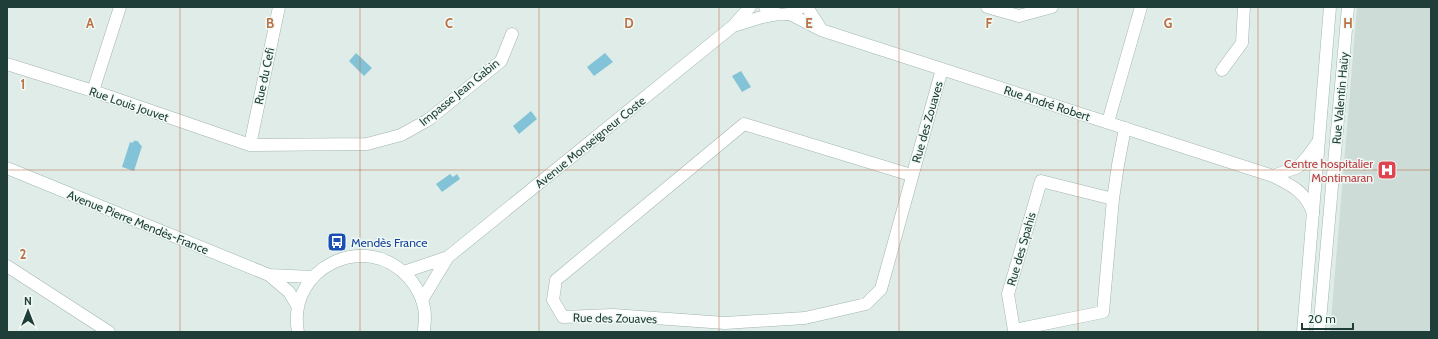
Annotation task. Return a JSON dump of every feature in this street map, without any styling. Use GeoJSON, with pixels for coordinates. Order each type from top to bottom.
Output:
{"type":"FeatureCollection","features":[{"type":"Feature","properties":{"kind":"street"},"geometry":{"type":"LineString","coordinates":[[93,91],[120,7]]}},
{"type":"Feature","properties":{"kind":"street","name":"Rue du Cefi"},"geometry":{"type":"LineString","coordinates":[[250,145],[278,7]]}},
{"type":"Feature","properties":{"kind":"street","name":"Avenue Monseigneur Coste"},"geometry":{"type":"LineString","coordinates":[[422,300],[448,257],[733,26],[750,7]]}},
{"type":"Feature","properties":{"kind":"street","name":"Rue André Robert"},"geometry":{"type":"LineString","coordinates":[[765,7],[771,12],[784,14],[821,30],[1273,176],[1297,189],[1305,197],[1313,213]]}},
{"type":"Feature","properties":{"kind":"street"},"geometry":{"type":"LineString","coordinates":[[784,14],[800,7]]}},
{"type":"Feature","properties":{"kind":"street"},"geometry":{"type":"LineString","coordinates":[[807,7],[821,30]]}},
{"type":"Feature","properties":{"kind":"street"},"geometry":{"type":"LineString","coordinates":[[987,7],[1019,16],[1052,7]]}},
{"type":"Feature","properties":{"kind":"street"},"geometry":{"type":"LineString","coordinates":[[1108,122],[1141,7]]}},
{"type":"Feature","properties":{"kind":"street"},"geometry":{"type":"LineString","coordinates":[[1222,70],[1242,43],[1244,7]]}},
{"type":"Feature","properties":{"kind":"street","name":"Rue Valentin Haüy"},"geometry":{"type":"LineString","coordinates":[[1303,332],[1330,7]]}},
{"type":"Feature","properties":{"kind":"street","name":"Rue Valentin Haüy"},"geometry":{"type":"LineString","coordinates":[[1319,332],[1348,7]]}},
{"type":"Feature","properties":{"kind":"street","name":"Avenue Monseigneur Coste"},"geometry":{"type":"LineString","coordinates":[[733,26],[762,17],[784,14]]}},
{"type":"Feature","properties":{"kind":"street","name":"Impasse Jean Gabin"},"geometry":{"type":"LineString","coordinates":[[250,145],[367,144],[401,135],[428,120],[501,61],[512,34]]}},
{"type":"Feature","properties":{"kind":"street","name":"Rue Louis Jouvet"},"geometry":{"type":"LineString","coordinates":[[7,64],[93,91],[250,145]]}},
{"type":"Feature","properties":{"kind":"street","name":"Rue des Zouaves"},"geometry":{"type":"LineString","coordinates":[[911,175],[744,124],[556,280],[553,300],[563,317],[614,315],[725,323],[805,318],[866,304],[881,289],[911,175],[942,69]]}},
{"type":"Feature","properties":{"kind":"street","name":"Rue des Spahis"},"geometry":{"type":"LineString","coordinates":[[1113,199],[1041,181],[1008,294],[1014,330],[1104,312],[1113,199],[1125,128]]}},
{"type":"Feature","properties":{"kind":"street"},"geometry":{"type":"LineString","coordinates":[[1273,176],[1298,167],[1318,142]]}},
{"type":"Feature","properties":{"kind":"street","name":"Avenue Pierre Mendès-France"},"geometry":{"type":"LineString","coordinates":[[7,168],[269,275],[289,292],[298,307]]}},
{"type":"Feature","properties":{"kind":"street"},"geometry":{"type":"LineString","coordinates":[[298,332],[296,324],[298,307],[303,291],[313,277],[326,266],[341,259],[357,256],[374,257],[390,262],[404,272],[415,284],[422,300],[425,316],[424,332]]}},
{"type":"Feature","properties":{"kind":"street","name":"Avenue Monseigneur Coste"},"geometry":{"type":"LineString","coordinates":[[404,272],[448,257]]}},
{"type":"Feature","properties":{"kind":"street"},"geometry":{"type":"LineString","coordinates":[[7,266],[108,332]]}},
{"type":"Feature","properties":{"kind":"street","name":"Avenue Pierre Mendès-France"},"geometry":{"type":"LineString","coordinates":[[269,275],[313,277]]}},
{"type":"Feature","properties":{"kind":"shaded area","name":"Centre hospitalier Montimaran"},"geometry":{"type":"Polygon","coordinates":[[[1357,7],[1431,7],[1431,332],[1330,332],[1357,7]]]}},
{"type":"Feature","properties":{"kind":"water"},"geometry":{"type":"Polygon","coordinates":[[[356,53],[372,68],[364,76],[349,61],[356,53]]]}},
{"type":"Feature","properties":{"kind":"water"},"geometry":{"type":"Polygon","coordinates":[[[605,53],[613,62],[594,76],[587,67],[605,53]]]}},
{"type":"Feature","properties":{"kind":"water"},"geometry":{"type":"Polygon","coordinates":[[[741,71],[751,87],[742,92],[732,76],[741,71]]]}},
{"type":"Feature","properties":{"kind":"water"},"geometry":{"type":"Polygon","coordinates":[[[531,111],[537,119],[519,134],[513,126],[531,111]]]}},
{"type":"Feature","properties":{"kind":"water"},"geometry":{"type":"Polygon","coordinates":[[[134,141],[138,142],[142,146],[134,171],[122,167],[130,142],[132,143],[134,141]]]}},
{"type":"Feature","properties":{"kind":"water"},"geometry":{"type":"Polygon","coordinates":[[[450,174],[453,177],[457,174],[460,179],[442,192],[436,184],[450,174]]]}},
{"type":"Feature","properties":{"kind":"place","name":"Centre hospitalier Montimaran"},"geometry":{"type":"Point","coordinates":[1387,170]}},
{"type":"Feature","properties":{"kind":"place","name":"Mendès France"},"geometry":{"type":"Point","coordinates":[337,242]}}]}
